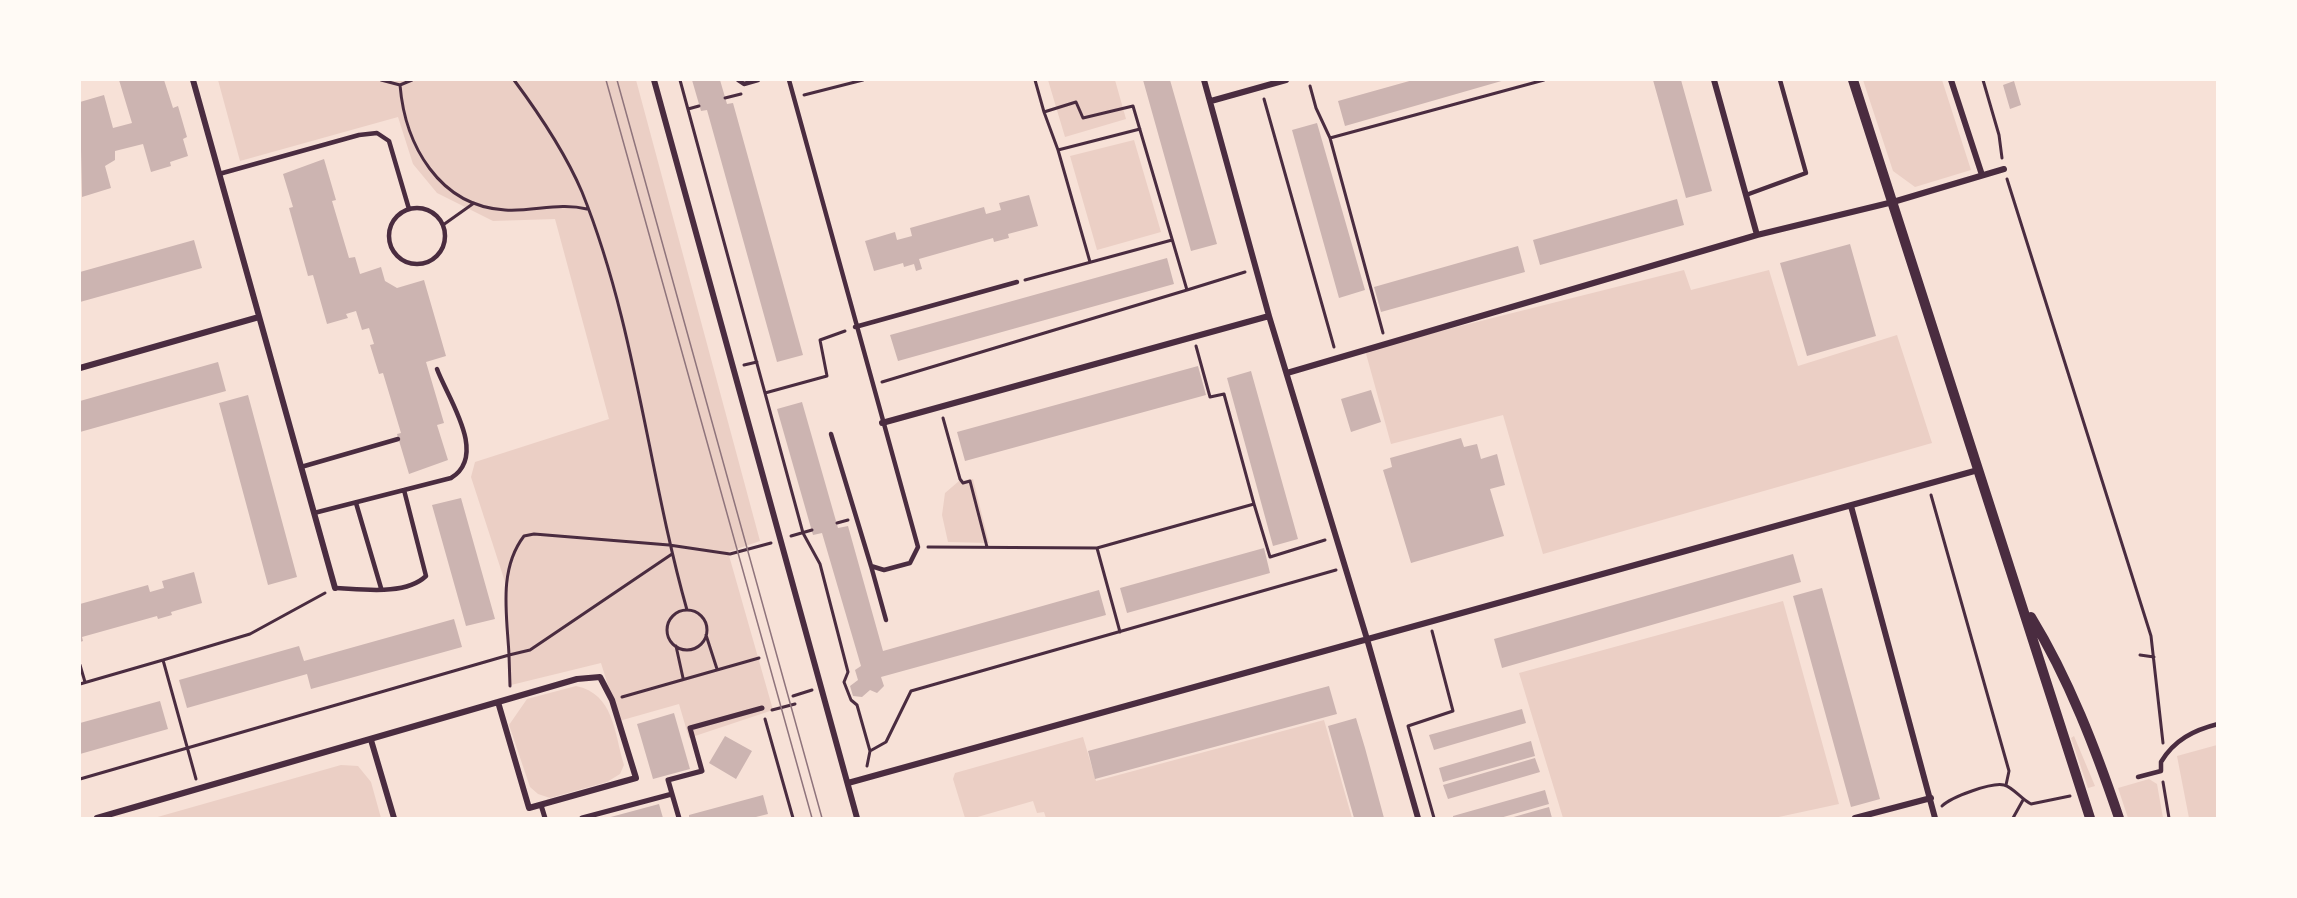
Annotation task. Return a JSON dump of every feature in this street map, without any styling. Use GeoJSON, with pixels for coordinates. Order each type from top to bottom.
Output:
{"type":"FeatureCollection","features":[{"type":"Feature","properties":{"kind":"street"},"geometry":{"type":"LineString","coordinates":[[193,80],[335,588]]}},
{"type":"Feature","properties":{"kind":"street"},"geometry":{"type":"LineString","coordinates":[[654,80],[857,819]]}},
{"type":"Feature","properties":{"kind":"street"},"geometry":{"type":"LineString","coordinates":[[1204,80],[1269,316],[1346,568],[1418,819]]}},
{"type":"Feature","properties":{"kind":"street"},"geometry":{"type":"LineString","coordinates":[[1210,101],[1286,80]]}},
{"type":"Feature","properties":{"kind":"street"},"geometry":{"type":"LineString","coordinates":[[1714,80],[1757,235]]}},
{"type":"Feature","properties":{"kind":"street"},"geometry":{"type":"LineString","coordinates":[[1853,80],[2090,819]]}},
{"type":"Feature","properties":{"kind":"street"},"geometry":{"type":"LineString","coordinates":[[1951,80],[1982,175]]}},
{"type":"Feature","properties":{"kind":"street"},"geometry":{"type":"LineString","coordinates":[[1287,373],[1757,235],[1893,202],[2004,169]]}},
{"type":"Feature","properties":{"kind":"street"},"geometry":{"type":"LineString","coordinates":[[882,423],[1269,316]]}},
{"type":"Feature","properties":{"kind":"street"},"geometry":{"type":"LineString","coordinates":[[80,368],[259,317]]}},
{"type":"Feature","properties":{"kind":"street"},"geometry":{"type":"LineString","coordinates":[[848,783],[1978,470]]}},
{"type":"Feature","properties":{"kind":"street"},"geometry":{"type":"LineString","coordinates":[[1851,506],[1935,816]]}},
{"type":"Feature","properties":{"kind":"street"},"geometry":{"type":"LineString","coordinates":[[2021,602],[2047,643],[2092,746],[2119,819]]}},
{"type":"Feature","properties":{"kind":"street"},"geometry":{"type":"LineString","coordinates":[[97,819],[371,740],[498,702],[577,679],[600,677],[612,700],[636,778],[530,808],[498,702]]}},
{"type":"Feature","properties":{"kind":"street"},"geometry":{"type":"LineString","coordinates":[[679,819],[668,780],[702,771],[690,728],[762,708]]}},
{"type":"Feature","properties":{"kind":"street"},"geometry":{"type":"LineString","coordinates":[[371,740],[394,819]]}},
{"type":"Feature","properties":{"kind":"street"},"geometry":{"type":"LineString","coordinates":[[582,819],[672,794]]}},
{"type":"Feature","properties":{"kind":"street"},"geometry":{"type":"LineString","coordinates":[[1855,819],[1931,798]]}},
{"type":"Feature","properties":{"kind":"street"},"geometry":{"type":"LineString","coordinates":[[541,805],[545,819]]}},
{"type":"Feature","properties":{"kind":"lane"},"geometry":{"type":"LineString","coordinates":[[738,80],[744,84],[758,80]]}},
{"type":"Feature","properties":{"kind":"lane"},"geometry":{"type":"LineString","coordinates":[[789,80],[855,327],[918,547],[910,563],[884,570],[871,566]]}},
{"type":"Feature","properties":{"kind":"lane"},"geometry":{"type":"LineString","coordinates":[[1746,195],[1806,173],[1780,80]]}},
{"type":"Feature","properties":{"kind":"lane"},"geometry":{"type":"LineString","coordinates":[[219,174],[359,135],[377,133],[389,141],[409,209]]}},
{"type":"Feature","properties":{"kind":"lane"},"geometry":{"type":"LineString","coordinates":[[409,209],[427,210],[435,214],[443,225],[445,237],[439,253],[425,263],[405,262],[392,248],[390,229],[394,220],[409,209]]}},
{"type":"Feature","properties":{"kind":"lane"},"geometry":{"type":"LineString","coordinates":[[855,327],[1017,282]]}},
{"type":"Feature","properties":{"kind":"lane"},"geometry":{"type":"LineString","coordinates":[[314,513],[452,478],[464,465],[466,442],[463,423],[444,389],[437,369]]}},
{"type":"Feature","properties":{"kind":"lane"},"geometry":{"type":"LineString","coordinates":[[831,434],[886,620]]}},
{"type":"Feature","properties":{"kind":"lane"},"geometry":{"type":"LineString","coordinates":[[301,466],[398,439]]}},
{"type":"Feature","properties":{"kind":"lane"},"geometry":{"type":"LineString","coordinates":[[335,588],[381,588],[410,585],[426,576],[404,490]]}},
{"type":"Feature","properties":{"kind":"lane"},"geometry":{"type":"LineString","coordinates":[[356,502],[381,588]]}},
{"type":"Feature","properties":{"kind":"lane"},"geometry":{"type":"LineString","coordinates":[[2138,777],[2161,771],[2161,762],[2166,753],[2190,734],[2217,724]]}},
{"type":"Feature","properties":{"kind":"path"},"geometry":{"type":"LineString","coordinates":[[381,80],[400,86],[412,80]]}},
{"type":"Feature","properties":{"kind":"path"},"geometry":{"type":"LineString","coordinates":[[514,80],[545,122],[581,192],[622,315],[669,545],[687,610]]}},
{"type":"Feature","properties":{"kind":"path"},"geometry":{"type":"LineString","coordinates":[[680,80],[803,533],[820,564],[848,672],[844,682],[851,700],[857,705],[870,751],[867,765],[871,776]]}},
{"type":"Feature","properties":{"kind":"path"},"geometry":{"type":"LineString","coordinates":[[794,98],[863,80]]}},
{"type":"Feature","properties":{"kind":"path"},"geometry":{"type":"LineString","coordinates":[[1035,80],[1090,262]]}},
{"type":"Feature","properties":{"kind":"path"},"geometry":{"type":"LineString","coordinates":[[1330,138],[1544,80]]}},
{"type":"Feature","properties":{"kind":"path"},"geometry":{"type":"LineString","coordinates":[[1983,80],[1999,135],[2004,169],[2151,636],[2160,727],[2166,753]]}},
{"type":"Feature","properties":{"kind":"path"},"geometry":{"type":"LineString","coordinates":[[400,86],[405,122],[419,156],[444,184],[474,203],[508,211],[571,205],[587,208]]}},
{"type":"Feature","properties":{"kind":"path"},"geometry":{"type":"LineString","coordinates":[[1310,86],[1316,108],[1330,138],[1383,333]]}},
{"type":"Feature","properties":{"kind":"path"},"geometry":{"type":"LineString","coordinates":[[1264,99],[1336,358]]}},
{"type":"Feature","properties":{"kind":"path"},"geometry":{"type":"LineString","coordinates":[[1044,112],[1077,102],[1083,118],[1134,106],[1187,290]]}},
{"type":"Feature","properties":{"kind":"path"},"geometry":{"type":"LineString","coordinates":[[687,109],[699,106]]}},
{"type":"Feature","properties":{"kind":"path"},"geometry":{"type":"LineString","coordinates":[[1058,150],[1140,129]]}},
{"type":"Feature","properties":{"kind":"path"},"geometry":{"type":"LineString","coordinates":[[443,225],[474,203]]}},
{"type":"Feature","properties":{"kind":"path"},"geometry":{"type":"LineString","coordinates":[[1017,282],[1172,240]]}},
{"type":"Feature","properties":{"kind":"path"},"geometry":{"type":"LineString","coordinates":[[872,386],[1246,272]]}},
{"type":"Feature","properties":{"kind":"path"},"geometry":{"type":"LineString","coordinates":[[765,393],[827,376],[820,340],[855,327]]}},
{"type":"Feature","properties":{"kind":"path"},"geometry":{"type":"LineString","coordinates":[[1193,337],[1210,398],[1224,394],[1270,557],[1327,540]]}},
{"type":"Feature","properties":{"kind":"path"},"geometry":{"type":"LineString","coordinates":[[943,418],[960,479],[963,483],[970,481],[987,548]]}},
{"type":"Feature","properties":{"kind":"path"},"geometry":{"type":"LineString","coordinates":[[1928,484],[2009,771],[2007,785]]}},
{"type":"Feature","properties":{"kind":"path"},"geometry":{"type":"LineString","coordinates":[[918,547],[1097,548],[1254,504]]}},
{"type":"Feature","properties":{"kind":"path"},"geometry":{"type":"LineString","coordinates":[[803,533],[812,530]]}},
{"type":"Feature","properties":{"kind":"path"},"geometry":{"type":"LineString","coordinates":[[498,702],[511,685],[505,582],[516,547],[524,536],[534,534],[669,545],[730,554],[750,548]]}},
{"type":"Feature","properties":{"kind":"path"},"geometry":{"type":"LineString","coordinates":[[1097,548],[1120,632]]}},
{"type":"Feature","properties":{"kind":"path"},"geometry":{"type":"LineString","coordinates":[[80,779],[530,650],[672,555]]}},
{"type":"Feature","properties":{"kind":"path"},"geometry":{"type":"LineString","coordinates":[[870,751],[886,742],[911,691],[1346,568]]}},
{"type":"Feature","properties":{"kind":"path"},"geometry":{"type":"LineString","coordinates":[[80,684],[250,633],[335,588]]}},
{"type":"Feature","properties":{"kind":"path"},"geometry":{"type":"LineString","coordinates":[[683,678],[676,646],[668,637],[669,622],[678,612],[687,610],[694,612],[704,620],[706,635],[717,669]]}},
{"type":"Feature","properties":{"kind":"path"},"geometry":{"type":"LineString","coordinates":[[1430,622],[1453,711],[1408,726],[1434,819]]}},
{"type":"Feature","properties":{"kind":"path"},"geometry":{"type":"LineString","coordinates":[[676,646],[692,649],[702,643],[706,635]]}},
{"type":"Feature","properties":{"kind":"path"},"geometry":{"type":"LineString","coordinates":[[2140,655],[2154,657]]}},
{"type":"Feature","properties":{"kind":"path"},"geometry":{"type":"LineString","coordinates":[[612,700],[759,658]]}},
{"type":"Feature","properties":{"kind":"path"},"geometry":{"type":"LineString","coordinates":[[163,660],[199,789]]}},
{"type":"Feature","properties":{"kind":"path"},"geometry":{"type":"LineString","coordinates":[[80,665],[84,682]]}},
{"type":"Feature","properties":{"kind":"path"},"geometry":{"type":"LineString","coordinates":[[793,696],[820,687]]}},
{"type":"Feature","properties":{"kind":"path"},"geometry":{"type":"LineString","coordinates":[[793,819],[762,708],[774,710],[795,704]]}},
{"type":"Feature","properties":{"kind":"path"},"geometry":{"type":"LineString","coordinates":[[2161,771],[2169,819]]}},
{"type":"Feature","properties":{"kind":"path"},"geometry":{"type":"LineString","coordinates":[[1935,816],[1948,799],[1996,785],[2007,785],[2023,800],[2031,804],[2048,802]]}},
{"type":"Feature","properties":{"kind":"path"},"geometry":{"type":"LineString","coordinates":[[2013,819],[2023,800]]}},
{"type":"Feature","properties":{"kind":"shaded area"},"geometry":{"type":"Polygon","coordinates":[[[218,80],[636,80],[760,541],[728,552],[773,710],[689,738],[679,704],[619,721],[601,663],[511,685],[505,582],[471,477],[475,462],[609,419],[555,219],[493,221],[437,193],[413,164],[398,117],[240,161],[218,80]]]}},
{"type":"Feature","properties":{"kind":"shaded area"},"geometry":{"type":"Polygon","coordinates":[[[1048,80],[1115,80],[1126,119],[1065,137],[1048,80]]]}},
{"type":"Feature","properties":{"kind":"shaded area"},"geometry":{"type":"Polygon","coordinates":[[[1863,80],[1942,80],[1971,170],[1915,187],[1893,171],[1863,80]]]}},
{"type":"Feature","properties":{"kind":"shaded area"},"geometry":{"type":"Polygon","coordinates":[[[1134,140],[1161,232],[1097,250],[1070,156],[1134,140]]]}},
{"type":"Feature","properties":{"kind":"shaded area"},"geometry":{"type":"Polygon","coordinates":[[[1684,270],[1691,290],[1769,270],[1798,366],[1897,335],[1932,443],[1543,554],[1503,415],[1391,444],[1365,350],[1684,270]]]}},
{"type":"Feature","properties":{"kind":"shaded area"},"geometry":{"type":"Polygon","coordinates":[[[973,479],[989,543],[948,542],[942,515],[945,493],[959,481],[973,479]]]}},
{"type":"Feature","properties":{"kind":"shaded area"},"geometry":{"type":"Polygon","coordinates":[[[1783,601],[1839,804],[1774,818],[1563,818],[1519,673],[1783,601]]]}},
{"type":"Feature","properties":{"kind":"shaded area"},"geometry":{"type":"Polygon","coordinates":[[[576,686],[589,690],[605,706],[614,728],[624,765],[620,774],[607,782],[550,798],[538,794],[530,787],[509,725],[527,699],[576,686]]]}},
{"type":"Feature","properties":{"kind":"shaded area"},"geometry":{"type":"Polygon","coordinates":[[[1324,720],[1352,818],[1046,818],[1044,812],[1037,813],[1033,801],[974,818],[965,818],[953,779],[955,773],[1083,737],[1096,781],[1324,720]]]}},
{"type":"Feature","properties":{"kind":"shaded area"},"geometry":{"type":"Polygon","coordinates":[[[2074,736],[2095,786],[2088,788],[2071,738],[2074,736]]]}},
{"type":"Feature","properties":{"kind":"shaded area"},"geometry":{"type":"Polygon","coordinates":[[[2217,745],[2217,818],[2189,818],[2177,756],[2217,745]]]}},
{"type":"Feature","properties":{"kind":"shaded area"},"geometry":{"type":"Polygon","coordinates":[[[341,765],[358,766],[371,782],[381,818],[154,818],[341,765]]]}},
{"type":"Feature","properties":{"kind":"shaded area"},"geometry":{"type":"Polygon","coordinates":[[[2149,779],[2157,784],[2163,818],[2128,818],[2118,788],[2149,779]]]}},
{"type":"Feature","properties":{"kind":"building"},"geometry":{"type":"Polygon","coordinates":[[[119,80],[164,80],[173,108],[178,106],[187,137],[183,139],[188,156],[170,162],[171,166],[151,172],[143,144],[115,151],[115,160],[105,166],[111,188],[82,197],[80,102],[104,95],[113,128],[132,123],[119,80]]]}},
{"type":"Feature","properties":{"kind":"building"},"geometry":{"type":"Polygon","coordinates":[[[692,80],[720,80],[727,104],[733,103],[803,355],[777,362],[707,110],[701,111],[692,80]]]}},
{"type":"Feature","properties":{"kind":"building"},"geometry":{"type":"Polygon","coordinates":[[[1143,80],[1170,80],[1217,244],[1191,251],[1143,80]]]}},
{"type":"Feature","properties":{"kind":"building"},"geometry":{"type":"Polygon","coordinates":[[[1413,80],[1505,80],[1345,126],[1338,101],[1413,80]]]}},
{"type":"Feature","properties":{"kind":"building"},"geometry":{"type":"Polygon","coordinates":[[[1653,80],[1681,80],[1712,191],[1686,198],[1653,80]]]}},
{"type":"Feature","properties":{"kind":"building"},"geometry":{"type":"Polygon","coordinates":[[[2014,81],[2021,105],[2010,109],[2003,85],[2014,81]]]}},
{"type":"Feature","properties":{"kind":"building"},"geometry":{"type":"Polygon","coordinates":[[[1317,123],[1365,290],[1339,298],[1292,130],[1317,123]]]}},
{"type":"Feature","properties":{"kind":"building"},"geometry":{"type":"Polygon","coordinates":[[[324,159],[336,200],[332,201],[349,258],[355,257],[360,274],[381,267],[385,281],[397,288],[424,280],[446,356],[426,362],[444,423],[437,425],[448,460],[409,474],[397,434],[401,433],[383,373],[379,374],[370,345],[374,344],[369,328],[362,330],[356,311],[346,314],[348,318],[327,324],[313,275],[308,276],[289,208],[293,207],[283,174],[324,159]]]}},
{"type":"Feature","properties":{"kind":"building"},"geometry":{"type":"Polygon","coordinates":[[[1029,195],[1038,226],[1008,234],[1009,238],[994,242],[993,238],[919,259],[922,269],[916,271],[914,264],[904,267],[903,263],[874,271],[865,241],[895,232],[897,240],[912,236],[910,228],[984,207],[986,214],[1001,210],[999,203],[1029,195]]]}},
{"type":"Feature","properties":{"kind":"building"},"geometry":{"type":"Polygon","coordinates":[[[1677,199],[1684,225],[1540,265],[1533,240],[1677,199]]]}},
{"type":"Feature","properties":{"kind":"building"},"geometry":{"type":"Polygon","coordinates":[[[194,240],[202,268],[80,302],[80,272],[194,240]]]}},
{"type":"Feature","properties":{"kind":"building"},"geometry":{"type":"Polygon","coordinates":[[[1850,244],[1876,336],[1807,356],[1780,263],[1850,244]]]}},
{"type":"Feature","properties":{"kind":"building"},"geometry":{"type":"Polygon","coordinates":[[[1518,246],[1525,272],[1381,312],[1374,287],[1518,246]]]}},
{"type":"Feature","properties":{"kind":"building"},"geometry":{"type":"Polygon","coordinates":[[[1167,258],[1174,284],[898,361],[890,335],[1167,258]]]}},
{"type":"Feature","properties":{"kind":"building"},"geometry":{"type":"Polygon","coordinates":[[[218,362],[226,391],[80,432],[80,401],[218,362]]]}},
{"type":"Feature","properties":{"kind":"building"},"geometry":{"type":"Polygon","coordinates":[[[1198,366],[1206,395],[965,461],[957,432],[1198,366]]]}},
{"type":"Feature","properties":{"kind":"building"},"geometry":{"type":"Polygon","coordinates":[[[1251,371],[1298,539],[1273,546],[1227,378],[1251,371]]]}},
{"type":"Feature","properties":{"kind":"building"},"geometry":{"type":"Polygon","coordinates":[[[1371,390],[1381,422],[1351,432],[1341,399],[1371,390]]]}},
{"type":"Feature","properties":{"kind":"building"},"geometry":{"type":"Polygon","coordinates":[[[248,395],[297,577],[268,585],[219,403],[248,395]]]}},
{"type":"Feature","properties":{"kind":"building"},"geometry":{"type":"Polygon","coordinates":[[[802,402],[838,528],[848,526],[883,651],[1099,590],[1106,615],[881,677],[884,686],[877,693],[870,690],[862,697],[853,696],[850,686],[858,680],[855,670],[861,666],[822,533],[813,535],[777,409],[802,402]]]}},
{"type":"Feature","properties":{"kind":"building"},"geometry":{"type":"Polygon","coordinates":[[[1461,438],[1464,447],[1477,444],[1481,459],[1497,454],[1505,485],[1490,489],[1504,536],[1411,563],[1383,470],[1392,467],[1390,458],[1461,438]]]}},
{"type":"Feature","properties":{"kind":"building"},"geometry":{"type":"Polygon","coordinates":[[[461,498],[495,619],[466,626],[432,505],[461,498]]]}},
{"type":"Feature","properties":{"kind":"building"},"geometry":{"type":"Polygon","coordinates":[[[1264,548],[1270,573],[1127,613],[1120,588],[1264,548]]]}},
{"type":"Feature","properties":{"kind":"building"},"geometry":{"type":"Polygon","coordinates":[[[1793,554],[1801,582],[1502,668],[1494,639],[1793,554]]]}},
{"type":"Feature","properties":{"kind":"building"},"geometry":{"type":"Polygon","coordinates":[[[194,572],[202,603],[171,612],[172,615],[158,619],[157,616],[82,637],[83,641],[80,642],[80,604],[148,585],[150,592],[164,588],[162,581],[194,572]]]}},
{"type":"Feature","properties":{"kind":"building"},"geometry":{"type":"Polygon","coordinates":[[[1822,588],[1880,799],[1851,807],[1793,596],[1822,588]]]}},
{"type":"Feature","properties":{"kind":"building"},"geometry":{"type":"Polygon","coordinates":[[[454,619],[462,647],[311,689],[307,674],[187,708],[179,680],[299,646],[304,661],[454,619]]]}},
{"type":"Feature","properties":{"kind":"building"},"geometry":{"type":"Polygon","coordinates":[[[1329,686],[1337,714],[1095,779],[1088,751],[1329,686]]]}},
{"type":"Feature","properties":{"kind":"building"},"geometry":{"type":"Polygon","coordinates":[[[160,701],[168,729],[80,754],[80,723],[160,701]]]}},
{"type":"Feature","properties":{"kind":"building"},"geometry":{"type":"Polygon","coordinates":[[[1522,709],[1526,723],[1434,750],[1429,735],[1522,709]]]}},
{"type":"Feature","properties":{"kind":"building"},"geometry":{"type":"Polygon","coordinates":[[[674,713],[690,769],[653,779],[637,724],[674,713]]]}},
{"type":"Feature","properties":{"kind":"building"},"geometry":{"type":"Polygon","coordinates":[[[1356,718],[1384,818],[1354,818],[1328,726],[1356,718]]]}},
{"type":"Feature","properties":{"kind":"building"},"geometry":{"type":"Polygon","coordinates":[[[725,736],[752,751],[736,779],[709,763],[725,736]]]}},
{"type":"Feature","properties":{"kind":"building"},"geometry":{"type":"Polygon","coordinates":[[[1531,741],[1535,756],[1443,782],[1439,768],[1531,741]]]}},
{"type":"Feature","properties":{"kind":"building"},"geometry":{"type":"Polygon","coordinates":[[[1535,758],[1540,772],[1448,799],[1443,785],[1535,758]]]}},
{"type":"Feature","properties":{"kind":"building"},"geometry":{"type":"Polygon","coordinates":[[[1545,790],[1549,804],[1500,818],[1453,818],[1453,816],[1545,790]]]}},
{"type":"Feature","properties":{"kind":"building"},"geometry":{"type":"Polygon","coordinates":[[[763,795],[768,814],[752,818],[689,818],[689,815],[763,795]]]}},
{"type":"Feature","properties":{"kind":"building"},"geometry":{"type":"Polygon","coordinates":[[[659,804],[663,818],[607,818],[659,804]]]}},
{"type":"Feature","properties":{"kind":"building"},"geometry":{"type":"Polygon","coordinates":[[[1549,807],[1552,818],[1510,818],[1549,807]]]}},
{"type":"Feature","properties":{"kind":"tram line"},"geometry":{"type":"LineString","coordinates":[[606,80],[812,818]]}},
{"type":"Feature","properties":{"kind":"tram line"},"geometry":{"type":"LineString","coordinates":[[617,80],[822,818]]}}]}
